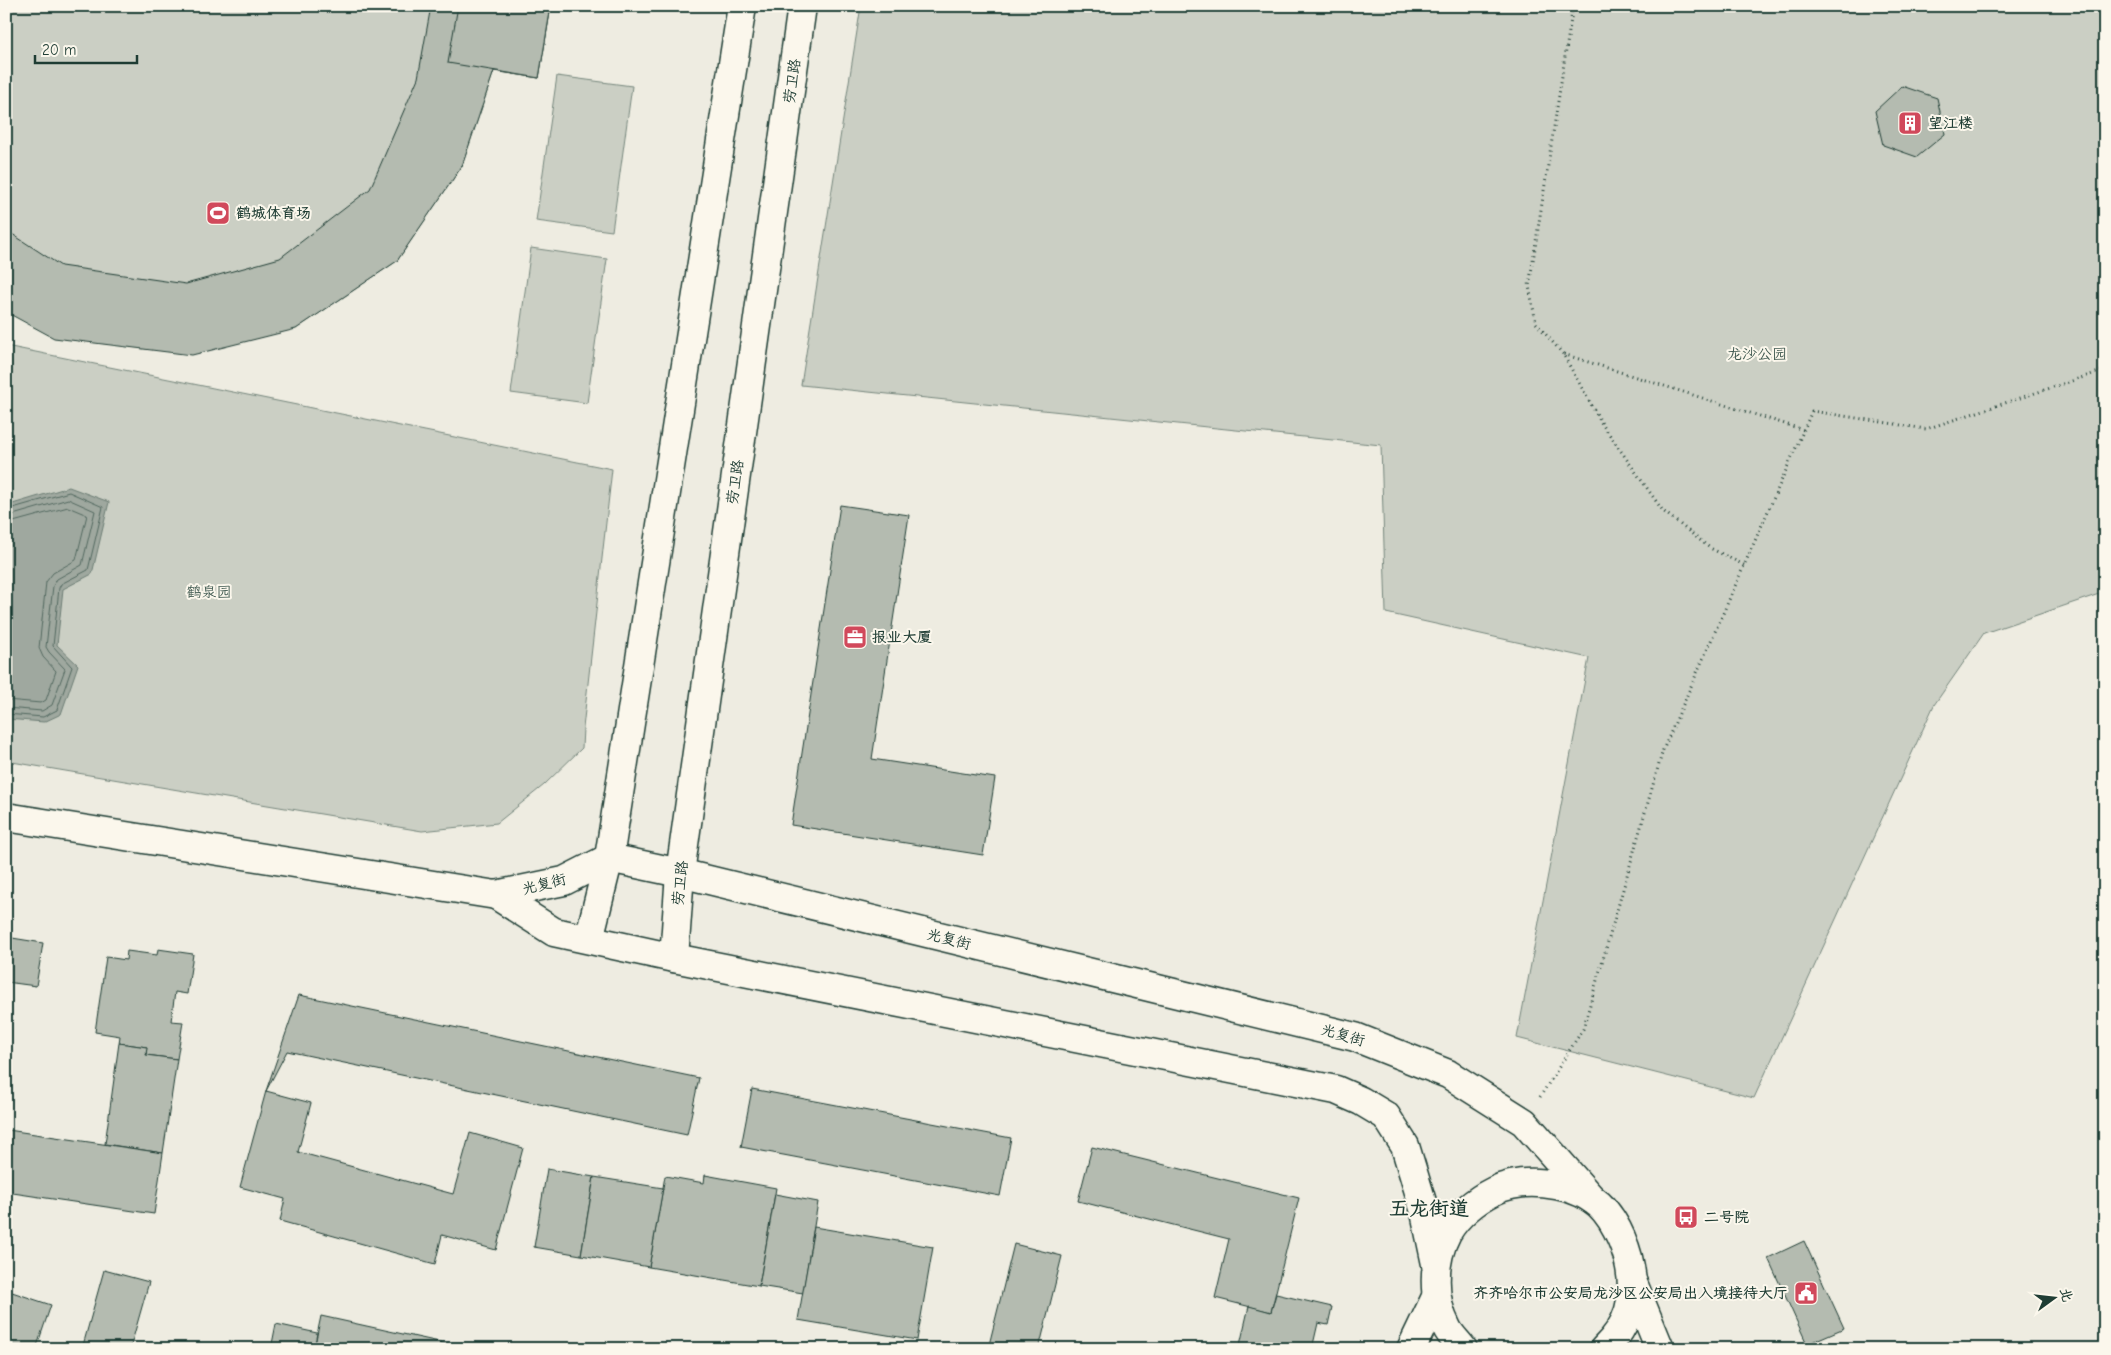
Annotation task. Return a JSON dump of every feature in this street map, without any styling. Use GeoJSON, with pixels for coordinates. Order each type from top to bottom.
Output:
{"type":"FeatureCollection","features":[{"type":"Feature","properties":{"kind":"main road"},"geometry":{"type":"LineString","coordinates":[[589,939],[609,858],[742,6]]}},
{"type":"Feature","properties":{"kind":"main road","name":"劳卫路"},"geometry":{"type":"LineString","coordinates":[[674,958],[680,873],[802,6]]}},
{"type":"Feature","properties":{"kind":"main road"},"geometry":{"type":"LineString","coordinates":[[6,817],[496,896]]}},
{"type":"Feature","properties":{"kind":"main road","name":"光复街"},"geometry":{"type":"LineString","coordinates":[[496,896],[564,881],[609,858],[680,873],[1355,1037],[1448,1074],[1524,1122],[1612,1222],[1627,1249],[1632,1280]]}},
{"type":"Feature","properties":{"kind":"main road","name":"光复街"},"geometry":{"type":"LineString","coordinates":[[496,896],[554,932],[674,958],[1336,1090],[1361,1101],[1386,1116],[1405,1146],[1426,1212],[1436,1264]]}},
{"type":"Feature","properties":{"kind":"main road"},"geometry":{"type":"LineString","coordinates":[[1463,1349],[1446,1328],[1436,1297],[1436,1264],[1447,1233],[1468,1207],[1496,1190],[1528,1182],[1560,1185],[1592,1199]]}},
{"type":"Feature","properties":{"kind":"main road"},"geometry":{"type":"LineString","coordinates":[[1604,1349],[1613,1340],[1628,1317],[1632,1280]]}},
{"type":"Feature","properties":{"kind":"main road"},"geometry":{"type":"LineString","coordinates":[[1632,1280],[1660,1349]]}},
{"type":"Feature","properties":{"kind":"main road"},"geometry":{"type":"LineString","coordinates":[[1411,1349],[1436,1297]]}},
{"type":"Feature","properties":{"kind":"path"},"geometry":{"type":"LineString","coordinates":[[1573,6],[1529,286],[1536,323],[1563,354],[1602,424],[1663,511],[1710,548],[1744,565]]}},
{"type":"Feature","properties":{"kind":"path"},"geometry":{"type":"LineString","coordinates":[[1563,354],[1804,430]]}},
{"type":"Feature","properties":{"kind":"path"},"geometry":{"type":"LineString","coordinates":[[1524,1122],[1583,1029],[1663,750],[1812,411],[1926,429],[2105,370]]}},
{"type":"Feature","properties":{"kind":"green space","name":"鹤城体育场"},"geometry":{"type":"Polygon","coordinates":[[[6,6],[551,6],[539,78],[494,71],[462,166],[397,261],[296,329],[6,312],[6,6]]]}},
{"type":"Feature","properties":{"kind":"green space","name":"龙沙公园"},"geometry":{"type":"Polygon","coordinates":[[[861,6],[2105,6],[2105,592],[1984,633],[1934,705],[1754,1098],[1517,1038],[1589,658],[1386,613],[1381,445],[801,385],[861,6]]]}},
{"type":"Feature","properties":{"kind":"green space"},"geometry":{"type":"Polygon","coordinates":[[[557,76],[632,86],[612,231],[536,221],[557,76]]]}},
{"type":"Feature","properties":{"kind":"green space"},"geometry":{"type":"Polygon","coordinates":[[[531,248],[607,259],[587,403],[511,393],[531,248]]]}},
{"type":"Feature","properties":{"kind":"green space","name":"鹤泉园"},"geometry":{"type":"Polygon","coordinates":[[[6,346],[612,469],[582,748],[544,785],[497,823],[422,831],[6,761],[6,346]]]}},
{"type":"Feature","properties":{"kind":"water"},"geometry":{"type":"Polygon","coordinates":[[[69,487],[109,502],[92,574],[63,589],[57,645],[78,665],[61,714],[44,722],[6,719],[6,506],[69,487]]]}},
{"type":"Feature","properties":{"kind":"building"},"geometry":{"type":"Polygon","coordinates":[[[431,6],[551,6],[539,78],[494,71],[462,166],[397,261],[296,329],[192,355],[54,338],[6,312],[6,230],[61,266],[186,284],[280,258],[370,189],[418,78],[431,6]]]}},
{"type":"Feature","properties":{"kind":"building"},"geometry":{"type":"Polygon","coordinates":[[[458,6],[551,6],[539,78],[448,63],[458,6]]]}},
{"type":"Feature","properties":{"kind":"building","name":"望江楼"},"geometry":{"type":"Polygon","coordinates":[[[1902,86],[1937,98],[1945,134],[1917,157],[1883,145],[1875,111],[1902,86]]]}},
{"type":"Feature","properties":{"kind":"building","name":"报业大厦"},"geometry":{"type":"Polygon","coordinates":[[[840,505],[909,515],[872,759],[995,778],[983,855],[791,825],[840,505]]]}},
{"type":"Feature","properties":{"kind":"building"},"geometry":{"type":"Polygon","coordinates":[[[6,937],[43,943],[36,986],[6,982],[6,937]]]}},
{"type":"Feature","properties":{"kind":"building"},"geometry":{"type":"Polygon","coordinates":[[[158,949],[193,954],[187,994],[175,992],[171,1021],[183,1022],[177,1059],[146,1055],[147,1047],[119,1043],[120,1036],[95,1032],[106,957],[126,960],[127,951],[157,955],[158,949]]]}},
{"type":"Feature","properties":{"kind":"building"},"geometry":{"type":"Polygon","coordinates":[[[299,995],[699,1078],[687,1135],[287,1051],[266,1091],[299,995]]]}},
{"type":"Feature","properties":{"kind":"building"},"geometry":{"type":"Polygon","coordinates":[[[119,1043],[147,1047],[146,1055],[177,1059],[163,1153],[105,1144],[119,1043]]]}},
{"type":"Feature","properties":{"kind":"building"},"geometry":{"type":"Polygon","coordinates":[[[752,1089],[1011,1138],[1000,1196],[741,1147],[752,1089]]]}},
{"type":"Feature","properties":{"kind":"building"},"geometry":{"type":"Polygon","coordinates":[[[266,1091],[311,1103],[298,1152],[453,1194],[470,1133],[523,1148],[496,1250],[442,1235],[435,1264],[280,1221],[285,1199],[240,1187],[266,1091]]]}},
{"type":"Feature","properties":{"kind":"building"},"geometry":{"type":"Polygon","coordinates":[[[8,1130],[163,1153],[154,1214],[6,1192],[8,1130]]]}},
{"type":"Feature","properties":{"kind":"building"},"geometry":{"type":"Polygon","coordinates":[[[1092,1147],[1299,1198],[1271,1312],[1215,1298],[1229,1239],[1078,1201],[1092,1147]]]}},
{"type":"Feature","properties":{"kind":"building"},"geometry":{"type":"Polygon","coordinates":[[[547,1169],[594,1177],[581,1255],[534,1247],[547,1169]]]}},
{"type":"Feature","properties":{"kind":"building"},"geometry":{"type":"Polygon","coordinates":[[[705,1175],[776,1188],[759,1286],[649,1267],[665,1176],[704,1183],[705,1175]]]}},
{"type":"Feature","properties":{"kind":"building"},"geometry":{"type":"Polygon","coordinates":[[[594,1177],[663,1188],[649,1267],[581,1255],[594,1177]]]}},
{"type":"Feature","properties":{"kind":"building"},"geometry":{"type":"Polygon","coordinates":[[[775,1194],[818,1202],[803,1293],[759,1286],[775,1194]]]}},
{"type":"Feature","properties":{"kind":"building"},"geometry":{"type":"Polygon","coordinates":[[[814,1227],[933,1247],[917,1340],[798,1320],[814,1227]]]}},
{"type":"Feature","properties":{"kind":"building","name":"齐齐哈尔市公安局龙沙区公安局出入境接待大厅"},"geometry":{"type":"Polygon","coordinates":[[[1804,1241],[1844,1328],[1807,1344],[1768,1258],[1804,1241]]]}},
{"type":"Feature","properties":{"kind":"building"},"geometry":{"type":"Polygon","coordinates":[[[1014,1244],[1062,1256],[1039,1349],[988,1349],[1014,1244]]]}},
{"type":"Feature","properties":{"kind":"building"},"geometry":{"type":"Polygon","coordinates":[[[104,1270],[149,1282],[130,1349],[82,1349],[104,1270]]]}},
{"type":"Feature","properties":{"kind":"building"},"geometry":{"type":"Polygon","coordinates":[[[6,1290],[51,1305],[36,1349],[6,1349],[6,1290]]]}},
{"type":"Feature","properties":{"kind":"building"},"geometry":{"type":"Polygon","coordinates":[[[1276,1294],[1332,1307],[1328,1325],[1318,1323],[1312,1349],[1239,1349],[1249,1306],[1271,1312],[1276,1294]]]}},
{"type":"Feature","properties":{"kind":"building"},"geometry":{"type":"Polygon","coordinates":[[[321,1316],[471,1349],[314,1349],[321,1316]]]}},
{"type":"Feature","properties":{"kind":"building"},"geometry":{"type":"Polygon","coordinates":[[[276,1324],[317,1333],[314,1349],[271,1349],[276,1324]]]}},
{"type":"Feature","properties":{"kind":"place","name":"望江楼"},"geometry":{"type":"Point","coordinates":[1910,123]}},
{"type":"Feature","properties":{"kind":"place","name":"鹤城体育场"},"geometry":{"type":"Point","coordinates":[218,213]}},
{"type":"Feature","properties":{"kind":"place","name":"报业大厦"},"geometry":{"type":"Point","coordinates":[855,637]}},
{"type":"Feature","properties":{"kind":"place","name":"二号院"},"geometry":{"type":"Point","coordinates":[1686,1217]}},
{"type":"Feature","properties":{"kind":"place","name":"齐齐哈尔市公安局龙沙区公安局出入境接待大厅"},"geometry":{"type":"Point","coordinates":[1806,1293]}},
{"type":"Feature","properties":{"kind":"district","name":"五龙街道"},"geometry":{"type":"Point","coordinates":[1429,1208]}}]}
